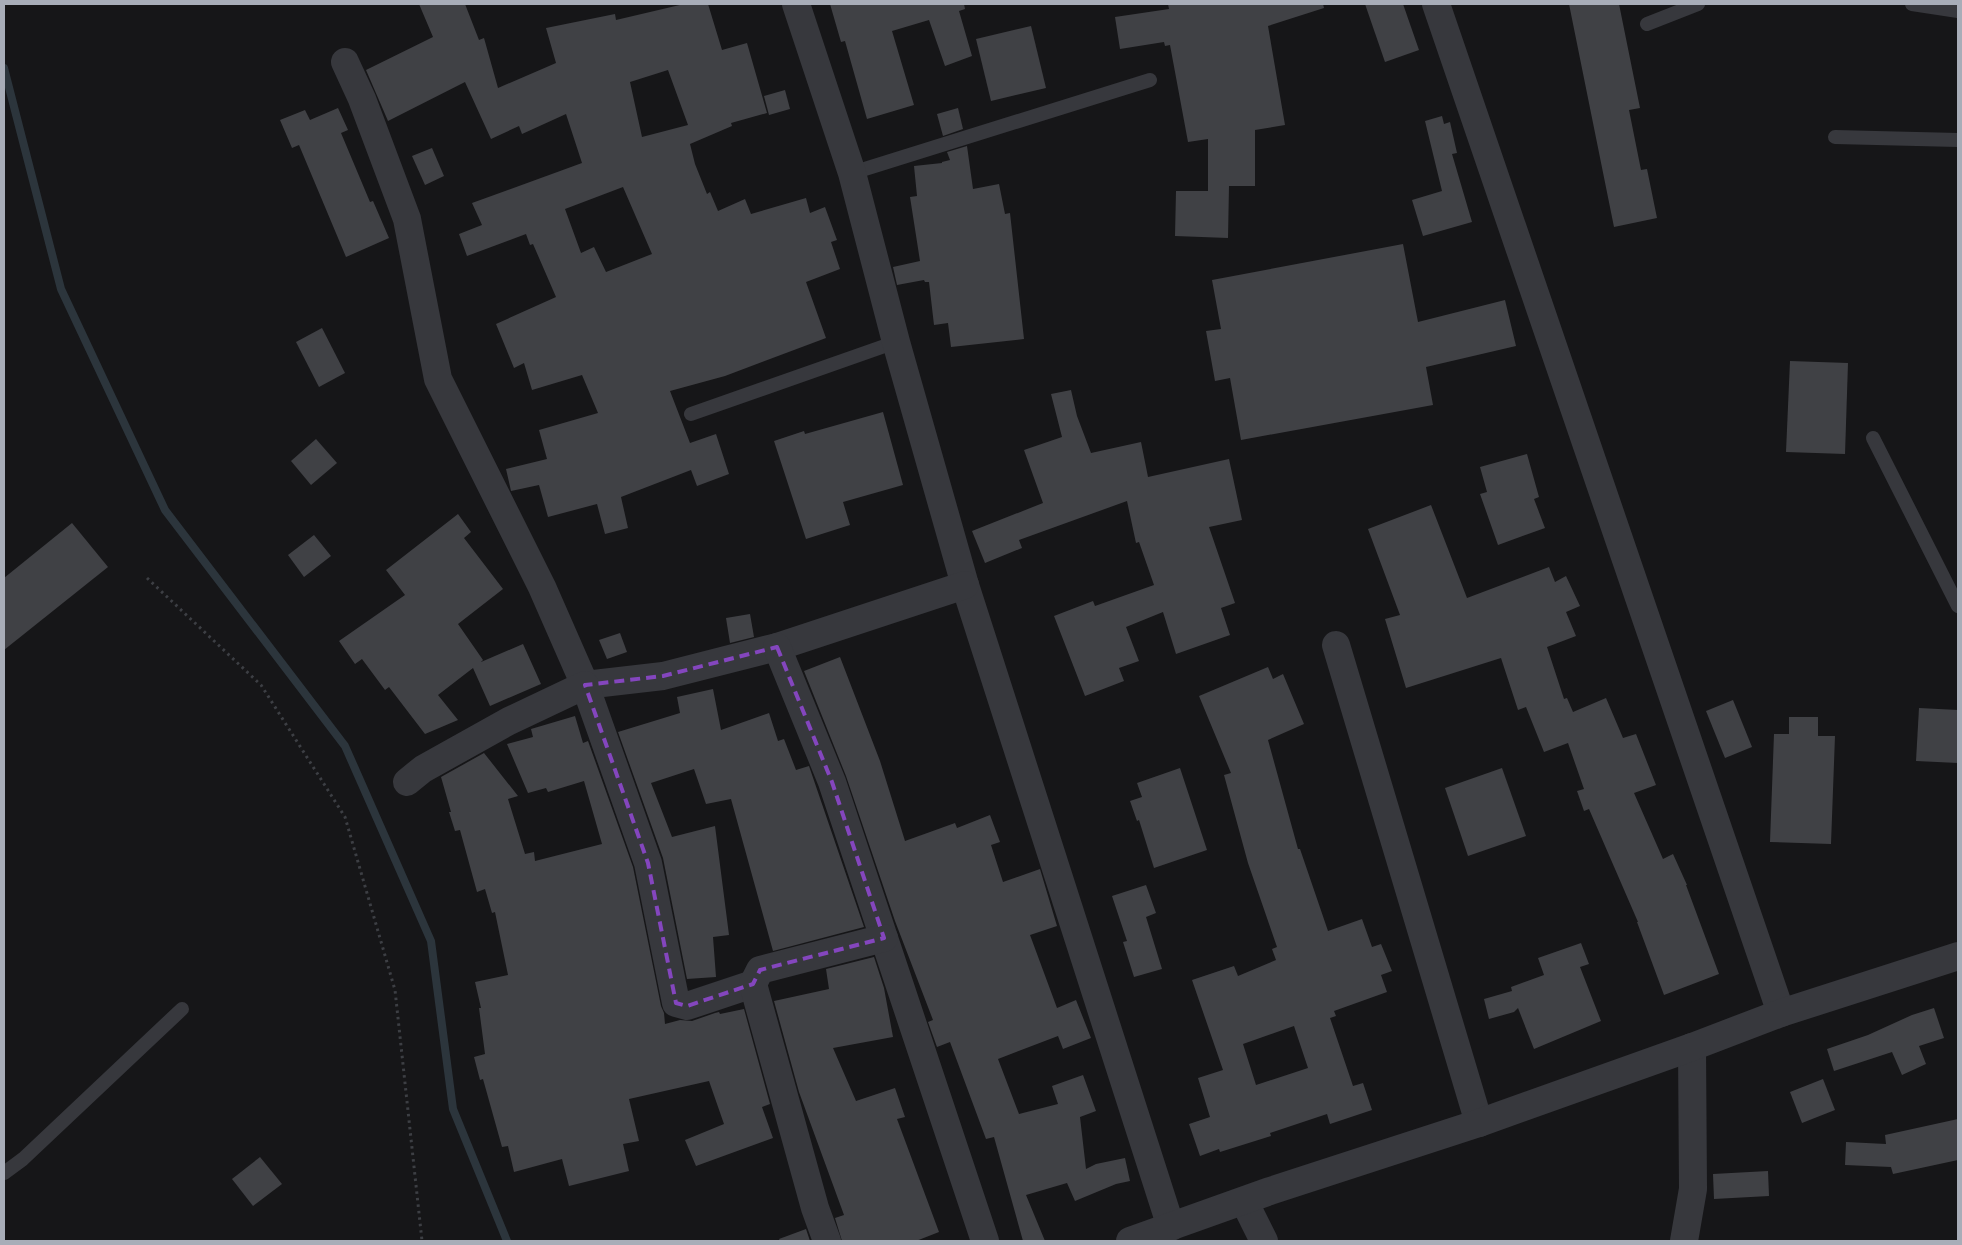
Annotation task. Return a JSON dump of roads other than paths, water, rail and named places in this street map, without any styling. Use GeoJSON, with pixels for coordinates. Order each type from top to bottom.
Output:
{"type":"FeatureCollection","features":[{"type":"Feature","properties":{"kind":"street"},"geometry":{"type":"LineString","coordinates":[[796,4],[852,174],[896,342],[965,586],[1171,1227]]}},
{"type":"Feature","properties":{"kind":"street"},"geometry":{"type":"LineString","coordinates":[[1436,4],[1781,1013]]}},
{"type":"Feature","properties":{"kind":"street"},"geometry":{"type":"LineString","coordinates":[[346,62],[362,99],[407,220],[438,379],[542,587],[585,685],[648,864],[676,1003],[687,1006],[753,984]]}},
{"type":"Feature","properties":{"kind":"street"},"geometry":{"type":"LineString","coordinates":[[407,782],[423,769],[509,721],[585,685],[663,676],[777,647],[965,586]]}},
{"type":"Feature","properties":{"kind":"street"},"geometry":{"type":"LineString","coordinates":[[1336,645],[1479,1123]]}},
{"type":"Feature","properties":{"kind":"street"},"geometry":{"type":"LineString","coordinates":[[777,647],[832,782],[985,1241]]}},
{"type":"Feature","properties":{"kind":"street"},"geometry":{"type":"LineString","coordinates":[[827,1241],[753,984],[760,970],[884,938]]}},
{"type":"Feature","properties":{"kind":"street"},"geometry":{"type":"LineString","coordinates":[[1130,1241],[1479,1123],[1781,1013],[1958,956]]}},
{"type":"Feature","properties":{"kind":"street"},"geometry":{"type":"LineString","coordinates":[[1684,1241],[1693,1189],[1692,1047]]}},
{"type":"Feature","properties":{"kind":"street"},"geometry":{"type":"LineString","coordinates":[[1244,1201],[1264,1241]]}},
{"type":"Feature","properties":{"kind":"lane"},"geometry":{"type":"LineString","coordinates":[[1646,24],[1698,4]]}},
{"type":"Feature","properties":{"kind":"lane"},"geometry":{"type":"LineString","coordinates":[[1912,4],[1958,12]]}},
{"type":"Feature","properties":{"kind":"lane"},"geometry":{"type":"LineString","coordinates":[[852,174],[1150,80]]}},
{"type":"Feature","properties":{"kind":"lane"},"geometry":{"type":"LineString","coordinates":[[1835,137],[1958,140]]}},
{"type":"Feature","properties":{"kind":"lane"},"geometry":{"type":"LineString","coordinates":[[691,414],[896,342]]}},
{"type":"Feature","properties":{"kind":"lane"},"geometry":{"type":"LineString","coordinates":[[1873,438],[1958,606]]}},
{"type":"Feature","properties":{"kind":"lane"},"geometry":{"type":"LineString","coordinates":[[4,1173],[23,1159],[182,1009]]}},
{"type":"Feature","properties":{"kind":"waterway"},"geometry":{"type":"LineString","coordinates":[[4,68],[61,289],[165,510],[345,746],[431,941],[453,1109],[507,1241]]}}]}
